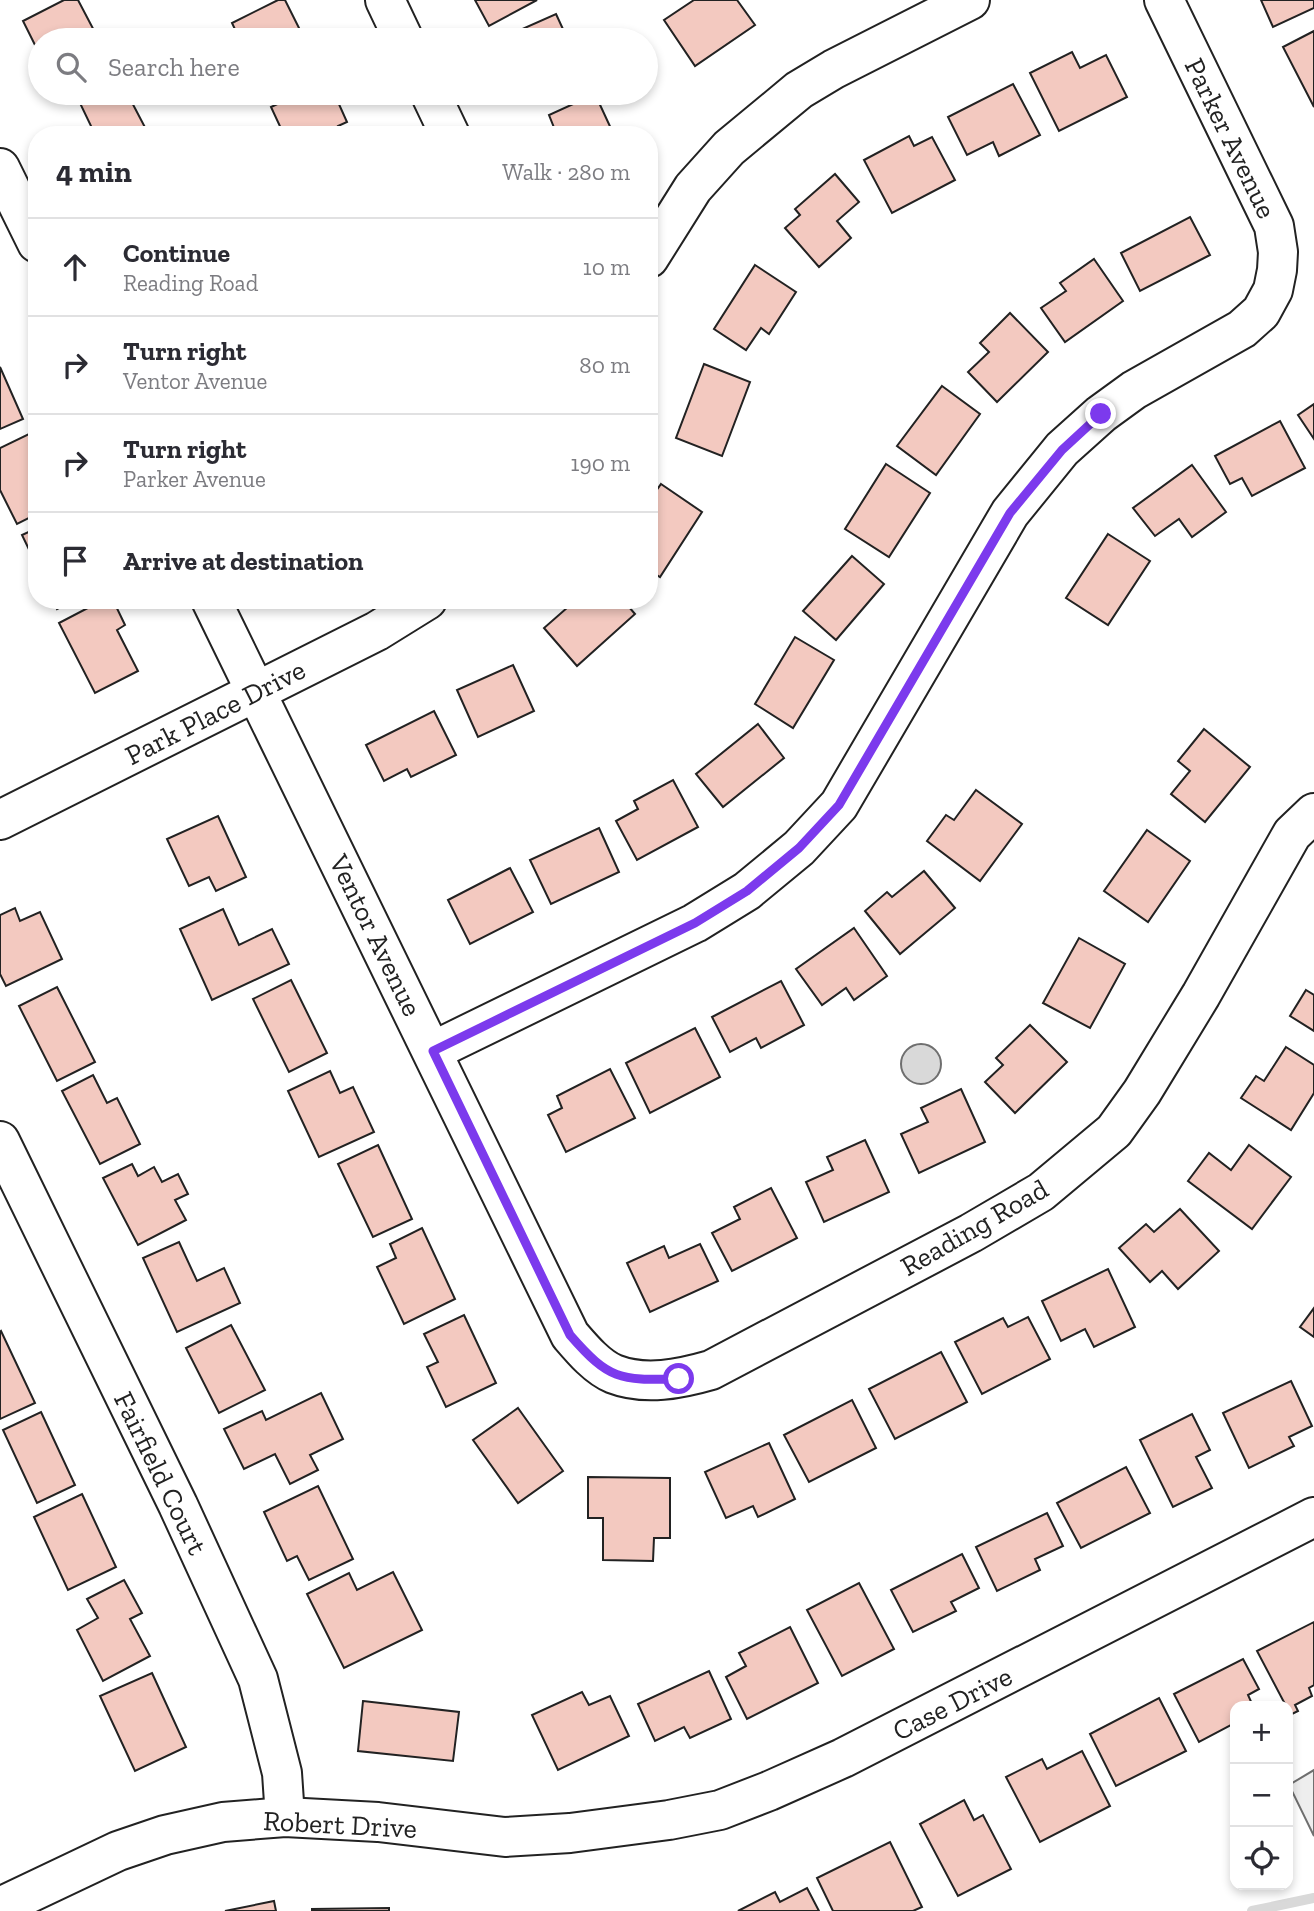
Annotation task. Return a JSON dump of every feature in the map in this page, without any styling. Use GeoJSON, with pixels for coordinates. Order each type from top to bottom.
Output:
{"type":"FeatureCollection","features":[{"type":"Feature","properties":{"kind":"street"},"geometry":{"type":"LineString","coordinates":[[385,0],[398,28]]}},
{"type":"Feature","properties":{"kind":"street"},"geometry":{"type":"LineString","coordinates":[[658,244],[693,188],[729,148],[799,90],[834,69],[969,0]]}},
{"type":"Feature","properties":{"kind":"street","name":"Parker Avenue"},"geometry":{"type":"LineString","coordinates":[[433,1051],[695,923],[747,891],[799,848],[839,805],[1010,513],[1062,450],[1101,414],[1134,390],[1242,329],[1261,312],[1272,290],[1277,271],[1278,252],[1274,226],[1164,0]]}},
{"type":"Feature","properties":{"kind":"street"},"geometry":{"type":"LineString","coordinates":[[436,105],[446,126]]}},
{"type":"Feature","properties":{"kind":"street"},"geometry":{"type":"LineString","coordinates":[[0,168],[28,225]]}},
{"type":"Feature","properties":{"kind":"street","name":"Ventor Avenue"},"geometry":{"type":"LineString","coordinates":[[215,609],[570,1335],[587,1354],[612,1374],[634,1380]]}},
{"type":"Feature","properties":{"kind":"street","name":"Park Place Drive"},"geometry":{"type":"LineString","coordinates":[[0,820],[377,631],[412,609]]}},
{"type":"Feature","properties":{"kind":"street","name":"Reading Road"},"geometry":{"type":"LineString","coordinates":[[634,1380],[679,1379],[710,1370],[971,1233],[1052,1183],[1114,1131],[1142,1092],[1201,995],[1292,834],[1314,813]]}},
{"type":"Feature","properties":{"kind":"street","name":"Fairfield Court"},"geometry":{"type":"LineString","coordinates":[[0,1141],[178,1505],[258,1679],[282,1773],[285,1816]]}},
{"type":"Feature","properties":{"kind":"street","name":"Case Drive"},"geometry":{"type":"LineString","coordinates":[[570,1833],[669,1820],[720,1810],[769,1791],[855,1752],[1314,1517]]}},
{"type":"Feature","properties":{"kind":"street","name":"Robert Drive"},"geometry":{"type":"LineString","coordinates":[[0,1907],[117,1851],[165,1835],[223,1822],[285,1816],[379,1822],[506,1837],[570,1833]]}},
{"type":"Feature","properties":{"kind":"shaded area"},"geometry":{"type":"Polygon","coordinates":[[[921,1044],[935,1050],[941,1064],[935,1078],[921,1084],[907,1078],[901,1064],[907,1050],[921,1044]]]}},
{"type":"Feature","properties":{"kind":"shaded area"},"geometry":{"type":"Polygon","coordinates":[[[1314,1770],[1314,1836],[1293,1793],[1293,1783],[1314,1770]]]}},
{"type":"Feature","properties":{"kind":"building"},"geometry":{"type":"Polygon","coordinates":[[[64,0],[78,0],[93,28],[28,28],[28,31],[23,21],[64,0]]]}},
{"type":"Feature","properties":{"kind":"building"},"geometry":{"type":"Polygon","coordinates":[[[278,0],[285,0],[299,28],[234,28],[232,23],[278,0]]]}},
{"type":"Feature","properties":{"kind":"building"},"geometry":{"type":"Polygon","coordinates":[[[475,0],[537,0],[489,26],[475,0]]]}},
{"type":"Feature","properties":{"kind":"building"},"geometry":{"type":"Polygon","coordinates":[[[694,0],[737,0],[755,25],[695,66],[664,20],[694,0]]]}},
{"type":"Feature","properties":{"kind":"building"},"geometry":{"type":"Polygon","coordinates":[[[1261,0],[1314,0],[1314,8],[1273,27],[1261,0]]]}},
{"type":"Feature","properties":{"kind":"building"},"geometry":{"type":"Polygon","coordinates":[[[556,14],[562,28],[525,28],[556,14]]]}},
{"type":"Feature","properties":{"kind":"building"},"geometry":{"type":"Polygon","coordinates":[[[1314,31],[1314,107],[1283,47],[1314,31]]]}},
{"type":"Feature","properties":{"kind":"building"},"geometry":{"type":"Polygon","coordinates":[[[1072,52],[1080,68],[1106,55],[1127,97],[1059,131],[1030,73],[1072,52]]]}},
{"type":"Feature","properties":{"kind":"building"},"geometry":{"type":"Polygon","coordinates":[[[1013,84],[1040,135],[999,156],[993,142],[967,155],[948,117],[1013,84]]]}},
{"type":"Feature","properties":{"kind":"building"},"geometry":{"type":"Polygon","coordinates":[[[81,105],[133,105],[144,126],[91,126],[81,105]]]}},
{"type":"Feature","properties":{"kind":"building"},"geometry":{"type":"Polygon","coordinates":[[[339,105],[347,122],[338,126],[280,126],[271,107],[339,105]]]}},
{"type":"Feature","properties":{"kind":"building"},"geometry":{"type":"Polygon","coordinates":[[[571,105],[600,105],[610,126],[553,126],[549,115],[571,105]]]}},
{"type":"Feature","properties":{"kind":"building"},"geometry":{"type":"Polygon","coordinates":[[[909,136],[914,146],[932,137],[955,180],[892,213],[864,160],[909,136]]]}},
{"type":"Feature","properties":{"kind":"building"},"geometry":{"type":"Polygon","coordinates":[[[835,174],[859,202],[837,221],[851,238],[819,267],[785,228],[800,215],[795,209],[835,174]]]}},
{"type":"Feature","properties":{"kind":"building"},"geometry":{"type":"Polygon","coordinates":[[[1190,217],[1210,255],[1140,291],[1121,253],[1190,217]]]}},
{"type":"Feature","properties":{"kind":"building"},"geometry":{"type":"Polygon","coordinates":[[[1094,259],[1123,301],[1065,342],[1041,308],[1066,291],[1060,283],[1094,259]]]}},
{"type":"Feature","properties":{"kind":"building"},"geometry":{"type":"Polygon","coordinates":[[[755,265],[796,292],[769,334],[761,328],[746,350],[714,329],[755,265]]]}},
{"type":"Feature","properties":{"kind":"building"},"geometry":{"type":"Polygon","coordinates":[[[1010,313],[1048,352],[997,402],[968,372],[989,352],[980,343],[1010,313]]]}},
{"type":"Feature","properties":{"kind":"building"},"geometry":{"type":"Polygon","coordinates":[[[704,364],[750,382],[722,456],[676,438],[704,364]]]}},
{"type":"Feature","properties":{"kind":"building"},"geometry":{"type":"Polygon","coordinates":[[[0,367],[23,419],[0,429],[0,367]]]}},
{"type":"Feature","properties":{"kind":"building"},"geometry":{"type":"Polygon","coordinates":[[[942,386],[980,414],[936,475],[897,446],[942,386]]]}},
{"type":"Feature","properties":{"kind":"building"},"geometry":{"type":"Polygon","coordinates":[[[1314,404],[1314,439],[1298,415],[1314,404]]]}},
{"type":"Feature","properties":{"kind":"building"},"geometry":{"type":"Polygon","coordinates":[[[1280,421],[1305,468],[1252,496],[1242,478],[1230,484],[1215,456],[1280,421]]]}},
{"type":"Feature","properties":{"kind":"building"},"geometry":{"type":"Polygon","coordinates":[[[28,434],[28,518],[17,524],[0,490],[0,448],[28,434]]]}},
{"type":"Feature","properties":{"kind":"building"},"geometry":{"type":"Polygon","coordinates":[[[886,464],[930,493],[889,557],[845,529],[886,464]]]}},
{"type":"Feature","properties":{"kind":"building"},"geometry":{"type":"Polygon","coordinates":[[[1192,465],[1226,512],[1192,537],[1179,519],[1155,536],[1133,508],[1192,465]]]}},
{"type":"Feature","properties":{"kind":"building"},"geometry":{"type":"Polygon","coordinates":[[[661,484],[702,512],[660,577],[658,576],[658,488],[661,484]]]}},
{"type":"Feature","properties":{"kind":"building"},"geometry":{"type":"Polygon","coordinates":[[[28,532],[28,547],[22,535],[28,532]]]}},
{"type":"Feature","properties":{"kind":"building"},"geometry":{"type":"Polygon","coordinates":[[[1108,534],[1150,561],[1108,625],[1066,598],[1108,534]]]}},
{"type":"Feature","properties":{"kind":"building"},"geometry":{"type":"Polygon","coordinates":[[[852,556],[884,584],[836,640],[803,611],[852,556]]]}},
{"type":"Feature","properties":{"kind":"building"},"geometry":{"type":"Polygon","coordinates":[[[86,609],[117,609],[125,625],[117,630],[138,671],[95,693],[59,623],[86,609]]]}},
{"type":"Feature","properties":{"kind":"building"},"geometry":{"type":"Polygon","coordinates":[[[566,609],[631,609],[635,614],[577,666],[544,628],[566,609]]]}},
{"type":"Feature","properties":{"kind":"building"},"geometry":{"type":"Polygon","coordinates":[[[795,637],[834,660],[793,728],[755,704],[795,637]]]}},
{"type":"Feature","properties":{"kind":"building"},"geometry":{"type":"Polygon","coordinates":[[[513,665],[534,711],[478,737],[457,690],[513,665]]]}},
{"type":"Feature","properties":{"kind":"building"},"geometry":{"type":"Polygon","coordinates":[[[434,711],[456,755],[411,777],[407,769],[384,781],[366,745],[434,711]]]}},
{"type":"Feature","properties":{"kind":"building"},"geometry":{"type":"Polygon","coordinates":[[[758,724],[784,758],[723,807],[696,774],[758,724]]]}},
{"type":"Feature","properties":{"kind":"building"},"geometry":{"type":"Polygon","coordinates":[[[1204,729],[1250,767],[1205,822],[1171,794],[1190,771],[1178,761],[1204,729]]]}},
{"type":"Feature","properties":{"kind":"building"},"geometry":{"type":"Polygon","coordinates":[[[673,780],[698,827],[637,860],[616,821],[638,809],[634,801],[673,780]]]}},
{"type":"Feature","properties":{"kind":"building"},"geometry":{"type":"Polygon","coordinates":[[[976,790],[1022,824],[980,881],[927,841],[946,815],[954,820],[976,790]]]}},
{"type":"Feature","properties":{"kind":"building"},"geometry":{"type":"Polygon","coordinates":[[[218,816],[246,877],[216,891],[209,877],[189,886],[167,839],[218,816]]]}},
{"type":"Feature","properties":{"kind":"building"},"geometry":{"type":"Polygon","coordinates":[[[599,828],[619,872],[551,904],[530,860],[599,828]]]}},
{"type":"Feature","properties":{"kind":"building"},"geometry":{"type":"Polygon","coordinates":[[[1147,830],[1190,861],[1148,922],[1104,891],[1147,830]]]}},
{"type":"Feature","properties":{"kind":"building"},"geometry":{"type":"Polygon","coordinates":[[[510,868],[533,912],[470,944],[448,900],[510,868]]]}},
{"type":"Feature","properties":{"kind":"building"},"geometry":{"type":"Polygon","coordinates":[[[924,871],[955,908],[900,954],[865,911],[887,892],[892,897],[924,871]]]}},
{"type":"Feature","properties":{"kind":"building"},"geometry":{"type":"Polygon","coordinates":[[[15,908],[20,921],[40,912],[62,959],[6,986],[0,974],[0,915],[15,908]]]}},
{"type":"Feature","properties":{"kind":"building"},"geometry":{"type":"Polygon","coordinates":[[[223,909],[239,945],[272,929],[289,964],[212,1000],[180,929],[223,909]]]}},
{"type":"Feature","properties":{"kind":"building"},"geometry":{"type":"Polygon","coordinates":[[[854,928],[887,976],[854,1000],[846,988],[822,1005],[796,969],[854,928]]]}},
{"type":"Feature","properties":{"kind":"building"},"geometry":{"type":"Polygon","coordinates":[[[1079,938],[1125,964],[1090,1028],[1043,1003],[1079,938]]]}},
{"type":"Feature","properties":{"kind":"building"},"geometry":{"type":"Polygon","coordinates":[[[291,980],[327,1053],[289,1072],[253,999],[291,980]]]}},
{"type":"Feature","properties":{"kind":"building"},"geometry":{"type":"Polygon","coordinates":[[[781,981],[804,1025],[761,1048],[756,1038],[730,1052],[712,1017],[781,981]]]}},
{"type":"Feature","properties":{"kind":"building"},"geometry":{"type":"Polygon","coordinates":[[[57,987],[95,1062],[57,1081],[19,1006],[57,987]]]}},
{"type":"Feature","properties":{"kind":"building"},"geometry":{"type":"Polygon","coordinates":[[[1306,990],[1314,995],[1314,1031],[1290,1016],[1306,990]]]}},
{"type":"Feature","properties":{"kind":"building"},"geometry":{"type":"Polygon","coordinates":[[[1030,1025],[1067,1062],[1015,1113],[985,1082],[1003,1065],[996,1058],[1030,1025]]]}},
{"type":"Feature","properties":{"kind":"building"},"geometry":{"type":"Polygon","coordinates":[[[695,1028],[720,1077],[650,1113],[626,1063],[695,1028]]]}},
{"type":"Feature","properties":{"kind":"building"},"geometry":{"type":"Polygon","coordinates":[[[1286,1047],[1314,1065],[1314,1093],[1291,1130],[1241,1098],[1256,1076],[1264,1081],[1286,1047]]]}},
{"type":"Feature","properties":{"kind":"building"},"geometry":{"type":"Polygon","coordinates":[[[610,1069],[635,1118],[566,1152],[548,1115],[562,1108],[557,1096],[610,1069]]]}},
{"type":"Feature","properties":{"kind":"building"},"geometry":{"type":"Polygon","coordinates":[[[330,1071],[340,1093],[353,1087],[374,1132],[319,1157],[288,1091],[330,1071]]]}},
{"type":"Feature","properties":{"kind":"building"},"geometry":{"type":"Polygon","coordinates":[[[93,1075],[107,1103],[117,1098],[140,1144],[100,1164],[62,1091],[93,1075]]]}},
{"type":"Feature","properties":{"kind":"building"},"geometry":{"type":"Polygon","coordinates":[[[961,1089],[985,1142],[919,1173],[901,1134],[928,1122],[921,1108],[961,1089]]]}},
{"type":"Feature","properties":{"kind":"building"},"geometry":{"type":"Polygon","coordinates":[[[865,1140],[889,1192],[824,1222],[806,1182],[833,1170],[827,1157],[865,1140]]]}},
{"type":"Feature","properties":{"kind":"building"},"geometry":{"type":"Polygon","coordinates":[[[378,1145],[412,1219],[373,1237],[338,1164],[378,1145]]]}},
{"type":"Feature","properties":{"kind":"building"},"geometry":{"type":"Polygon","coordinates":[[[1249,1145],[1291,1177],[1252,1229],[1188,1181],[1209,1153],[1231,1170],[1249,1145]]]}},
{"type":"Feature","properties":{"kind":"building"},"geometry":{"type":"Polygon","coordinates":[[[132,1164],[138,1176],[154,1167],[162,1182],[178,1174],[188,1194],[175,1200],[186,1220],[138,1245],[103,1178],[132,1164]]]}},
{"type":"Feature","properties":{"kind":"building"},"geometry":{"type":"Polygon","coordinates":[[[771,1188],[797,1238],[732,1271],[712,1233],[740,1219],[734,1207],[771,1188]]]}},
{"type":"Feature","properties":{"kind":"building"},"geometry":{"type":"Polygon","coordinates":[[[1180,1209],[1219,1251],[1178,1289],[1162,1271],[1150,1282],[1119,1248],[1146,1224],[1154,1232],[1180,1209]]]}},
{"type":"Feature","properties":{"kind":"building"},"geometry":{"type":"Polygon","coordinates":[[[422,1228],[455,1299],[404,1324],[377,1267],[396,1258],[390,1244],[422,1228]]]}},
{"type":"Feature","properties":{"kind":"building"},"geometry":{"type":"Polygon","coordinates":[[[179,1242],[197,1281],[224,1268],[240,1303],[177,1332],[143,1258],[179,1242]]]}},
{"type":"Feature","properties":{"kind":"building"},"geometry":{"type":"Polygon","coordinates":[[[700,1244],[718,1281],[650,1312],[627,1263],[664,1246],[669,1258],[700,1244]]]}},
{"type":"Feature","properties":{"kind":"building"},"geometry":{"type":"Polygon","coordinates":[[[1108,1269],[1135,1327],[1094,1347],[1085,1329],[1061,1341],[1042,1301],[1108,1269]]]}},
{"type":"Feature","properties":{"kind":"building"},"geometry":{"type":"Polygon","coordinates":[[[1314,1308],[1314,1337],[1300,1327],[1314,1308]]]}},
{"type":"Feature","properties":{"kind":"building"},"geometry":{"type":"Polygon","coordinates":[[[464,1315],[496,1383],[446,1407],[427,1367],[438,1362],[424,1334],[464,1315]]]}},
{"type":"Feature","properties":{"kind":"building"},"geometry":{"type":"Polygon","coordinates":[[[1028,1317],[1050,1359],[982,1394],[955,1342],[1003,1318],[1008,1327],[1028,1317]]]}},
{"type":"Feature","properties":{"kind":"building"},"geometry":{"type":"Polygon","coordinates":[[[231,1325],[265,1390],[219,1413],[186,1348],[231,1325]]]}},
{"type":"Feature","properties":{"kind":"building"},"geometry":{"type":"Polygon","coordinates":[[[0,1332],[35,1403],[0,1419],[0,1332]]]}},
{"type":"Feature","properties":{"kind":"building"},"geometry":{"type":"Polygon","coordinates":[[[941,1352],[967,1402],[895,1439],[869,1389],[941,1352]]]}},
{"type":"Feature","properties":{"kind":"building"},"geometry":{"type":"Polygon","coordinates":[[[1291,1381],[1312,1426],[1289,1437],[1294,1446],[1249,1468],[1223,1413],[1291,1381]]]}},
{"type":"Feature","properties":{"kind":"building"},"geometry":{"type":"Polygon","coordinates":[[[321,1393],[343,1439],[310,1455],[318,1470],[290,1484],[275,1454],[244,1469],[224,1429],[262,1411],[266,1420],[321,1393]]]}},
{"type":"Feature","properties":{"kind":"building"},"geometry":{"type":"Polygon","coordinates":[[[852,1400],[876,1448],[809,1482],[784,1435],[852,1400]]]}},
{"type":"Feature","properties":{"kind":"building"},"geometry":{"type":"Polygon","coordinates":[[[518,1408],[563,1471],[518,1503],[473,1440],[518,1408]]]}},
{"type":"Feature","properties":{"kind":"building"},"geometry":{"type":"Polygon","coordinates":[[[41,1412],[75,1485],[37,1503],[3,1430],[41,1412]]]}},
{"type":"Feature","properties":{"kind":"building"},"geometry":{"type":"Polygon","coordinates":[[[1192,1414],[1210,1450],[1196,1457],[1212,1488],[1173,1507],[1140,1440],[1192,1414]]]}},
{"type":"Feature","properties":{"kind":"building"},"geometry":{"type":"Polygon","coordinates":[[[769,1443],[795,1499],[758,1517],[753,1506],[726,1518],[705,1472],[769,1443]]]}},
{"type":"Feature","properties":{"kind":"building"},"geometry":{"type":"Polygon","coordinates":[[[1126,1467],[1150,1513],[1081,1548],[1057,1503],[1126,1467]]]}},
{"type":"Feature","properties":{"kind":"building"},"geometry":{"type":"Polygon","coordinates":[[[588,1477],[670,1478],[670,1538],[654,1538],[653,1561],[603,1560],[603,1518],[588,1518],[588,1477]]]}},
{"type":"Feature","properties":{"kind":"building"},"geometry":{"type":"Polygon","coordinates":[[[318,1486],[353,1559],[309,1580],[297,1556],[287,1561],[264,1512],[318,1486]]]}},
{"type":"Feature","properties":{"kind":"building"},"geometry":{"type":"Polygon","coordinates":[[[82,1494],[116,1567],[68,1590],[34,1517],[82,1494]]]}},
{"type":"Feature","properties":{"kind":"building"},"geometry":{"type":"Polygon","coordinates":[[[1047,1513],[1063,1546],[1035,1559],[1040,1570],[997,1591],[976,1547],[1047,1513]]]}},
{"type":"Feature","properties":{"kind":"building"},"geometry":{"type":"Polygon","coordinates":[[[962,1554],[979,1588],[951,1602],[956,1611],[913,1632],[891,1590],[962,1554]]]}},
{"type":"Feature","properties":{"kind":"building"},"geometry":{"type":"Polygon","coordinates":[[[393,1572],[422,1630],[344,1668],[307,1594],[349,1573],[357,1590],[393,1572]]]}},
{"type":"Feature","properties":{"kind":"building"},"geometry":{"type":"Polygon","coordinates":[[[124,1580],[142,1613],[130,1619],[150,1656],[103,1681],[77,1630],[98,1618],[87,1599],[124,1580]]]}},
{"type":"Feature","properties":{"kind":"building"},"geometry":{"type":"Polygon","coordinates":[[[859,1583],[894,1649],[842,1676],[807,1610],[859,1583]]]}},
{"type":"Feature","properties":{"kind":"building"},"geometry":{"type":"Polygon","coordinates":[[[1314,1622],[1314,1685],[1309,1688],[1312,1696],[1295,1705],[1298,1711],[1293,1714],[1293,1701],[1283,1701],[1257,1651],[1314,1622]]]}},
{"type":"Feature","properties":{"kind":"building"},"geometry":{"type":"Polygon","coordinates":[[[790,1627],[818,1683],[747,1719],[726,1677],[746,1666],[739,1653],[790,1627]]]}},
{"type":"Feature","properties":{"kind":"building"},"geometry":{"type":"Polygon","coordinates":[[[1243,1659],[1259,1689],[1248,1695],[1251,1701],[1230,1701],[1230,1726],[1199,1742],[1174,1694],[1243,1659]]]}},
{"type":"Feature","properties":{"kind":"building"},"geometry":{"type":"Polygon","coordinates":[[[709,1671],[731,1719],[690,1738],[684,1727],[655,1741],[638,1704],[709,1671]]]}},
{"type":"Feature","properties":{"kind":"building"},"geometry":{"type":"Polygon","coordinates":[[[152,1673],[186,1747],[135,1771],[100,1696],[152,1673]]]}},
{"type":"Feature","properties":{"kind":"building"},"geometry":{"type":"Polygon","coordinates":[[[582,1692],[589,1705],[610,1696],[629,1736],[558,1770],[532,1715],[582,1692]]]}},
{"type":"Feature","properties":{"kind":"building"},"geometry":{"type":"Polygon","coordinates":[[[1159,1698],[1186,1751],[1116,1786],[1090,1734],[1159,1698]]]}},
{"type":"Feature","properties":{"kind":"building"},"geometry":{"type":"Polygon","coordinates":[[[363,1701],[459,1712],[453,1761],[358,1751],[363,1701]]]}},
{"type":"Feature","properties":{"kind":"building"},"geometry":{"type":"Polygon","coordinates":[[[1082,1751],[1110,1806],[1040,1842],[1006,1777],[1042,1759],[1047,1769],[1082,1751]]]}},
{"type":"Feature","properties":{"kind":"building"},"geometry":{"type":"Polygon","coordinates":[[[964,1800],[974,1820],[983,1815],[1011,1869],[958,1896],[920,1824],[964,1800]]]}},
{"type":"Feature","properties":{"kind":"building"},"geometry":{"type":"Polygon","coordinates":[[[890,1842],[922,1907],[913,1911],[833,1911],[817,1878],[890,1842]]]}},
{"type":"Feature","properties":{"kind":"building"},"geometry":{"type":"Polygon","coordinates":[[[807,1888],[819,1911],[738,1911],[775,1892],[780,1902],[807,1888]]]}},
{"type":"Feature","properties":{"kind":"building"},"geometry":{"type":"Polygon","coordinates":[[[274,1901],[276,1911],[225,1911],[274,1901]]]}},
{"type":"Feature","properties":{"kind":"building"},"geometry":{"type":"Polygon","coordinates":[[[389,1908],[389,1911],[312,1911],[312,1909],[389,1908]]]}},
{"type":"Feature","properties":{"kind":"waterway"},"geometry":{"type":"LineString","coordinates":[[1252,1911],[1314,1898]]}},
{"type":"Feature","properties":{"kind":"route"},"geometry":{"type":"LineString","coordinates":[[679,1379],[634,1380],[612,1374],[587,1354],[570,1335],[433,1051],[695,923],[747,891],[799,848],[839,805],[1010,513],[1062,450],[1101,414]]}}]}
